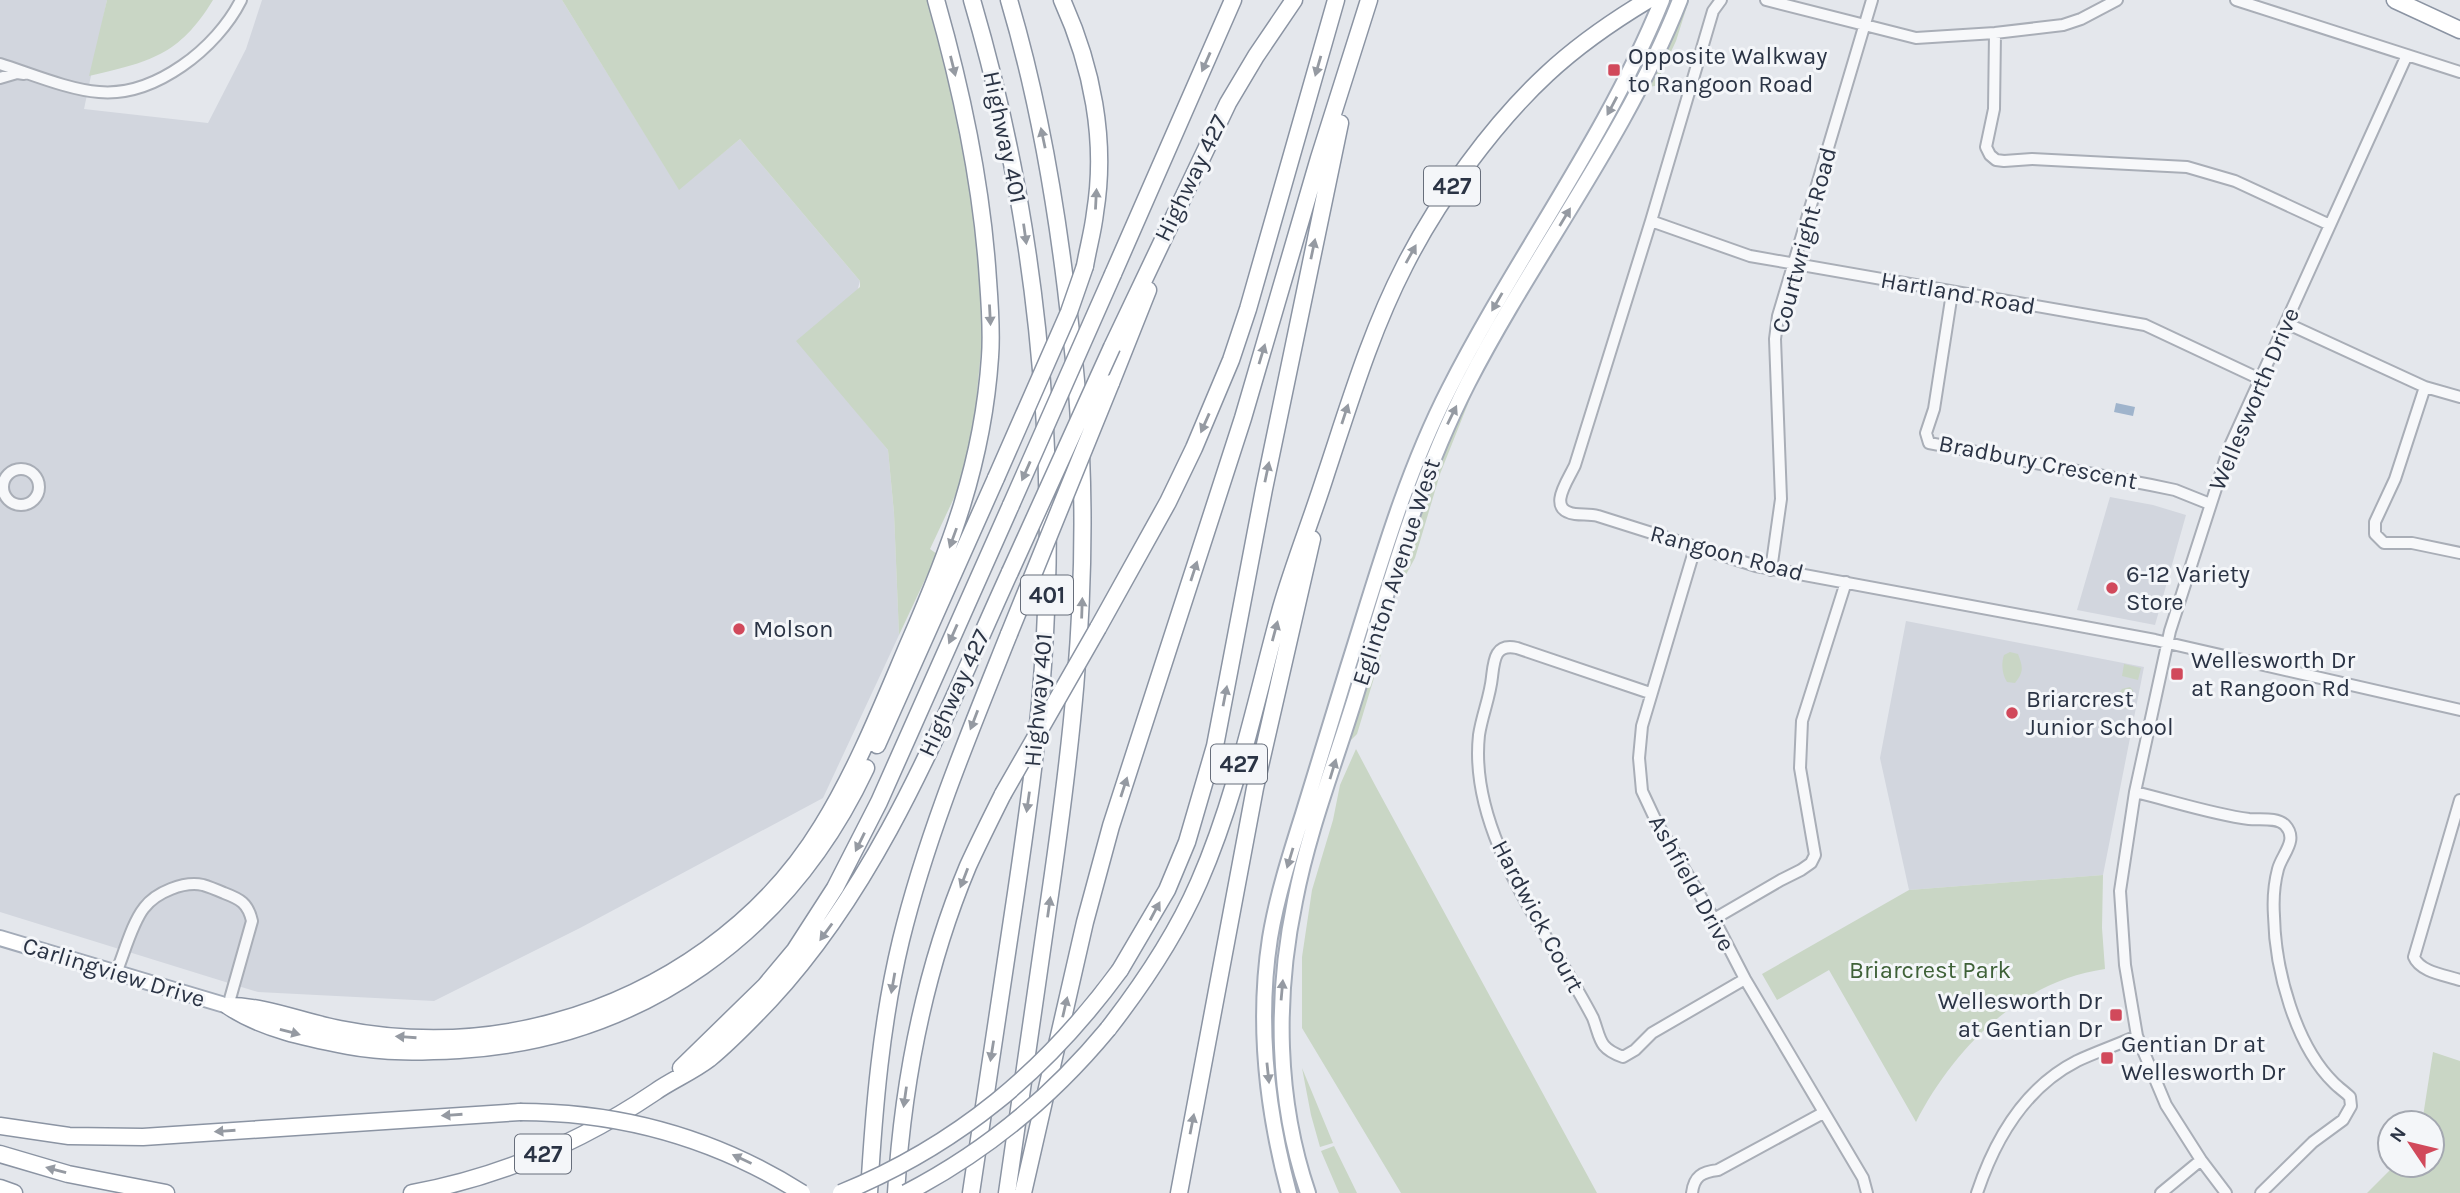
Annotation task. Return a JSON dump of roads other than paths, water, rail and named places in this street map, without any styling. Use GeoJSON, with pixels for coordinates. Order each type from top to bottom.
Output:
{"type":"FeatureCollection","features":[{"type":"Feature","properties":{"kind":"highway"},"geometry":{"type":"LineString","coordinates":[[228,1006],[252,1006],[339,1029],[419,1038],[488,1035],[555,1021],[626,997],[677,970],[703,952],[762,902],[803,855],[821,829],[854,769],[937,581],[969,485],[986,397],[991,332],[980,197],[957,80],[936,0]]}},
{"type":"Feature","properties":{"kind":"highway","name":"Highway 401"},"geometry":{"type":"LineString","coordinates":[[971,1193],[1034,763],[1044,665],[1048,530],[1041,370],[1028,260],[1020,205],[996,89],[972,0]]}},
{"type":"Feature","properties":{"kind":"highway","name":"Highway 401"},"geometry":{"type":"LineString","coordinates":[[1007,1193],[1069,759],[1080,648],[1083,562],[1079,413],[1057,219],[1043,141],[1009,0]]}},
{"type":"Feature","properties":{"kind":"highway"},"geometry":{"type":"LineString","coordinates":[[228,1006],[248,1020],[363,1049],[423,1052],[515,1044],[595,1022],[664,991],[712,960],[772,908],[796,882],[835,828],[880,739],[1069,312],[1085,266],[1096,210],[1096,116],[1088,69],[1062,0]]}},
{"type":"Feature","properties":{"kind":"highway"},"geometry":{"type":"LineString","coordinates":[[661,1087],[765,986],[795,950],[835,888],[879,802],[1233,0]]}},
{"type":"Feature","properties":{"kind":"highway"},"geometry":{"type":"LineString","coordinates":[[896,1193],[908,1080],[924,998],[940,942],[965,875],[1003,794],[1168,502],[1231,360],[1336,0]]}},
{"type":"Feature","properties":{"kind":"highway","name":"427"},"geometry":{"type":"LineString","coordinates":[[906,1193],[958,1164],[1013,1125],[1063,1079],[1108,1029],[1150,970],[1199,883],[1240,762],[1289,579],[1350,399],[1404,266],[1428,223],[1482,148],[1547,73],[1648,0]]}},
{"type":"Feature","properties":{"kind":"highway"},"geometry":{"type":"LineString","coordinates":[[2395,0],[2460,30]]}},
{"type":"Feature","properties":{"kind":"highway"},"geometry":{"type":"LineString","coordinates":[[841,1193],[931,1149],[993,1106],[1049,1056],[1120,970],[1167,890],[1187,842],[1215,746],[1314,243],[1369,1]]}},
{"type":"Feature","properties":{"kind":"highway"},"geometry":{"type":"LineString","coordinates":[[1023,1193],[1085,922],[1111,826],[1243,418],[1319,158],[1369,1]]}},
{"type":"Feature","properties":{"kind":"highway","name":"Highway 427"},"geometry":{"type":"LineString","coordinates":[[412,1193],[459,1184],[528,1161],[608,1123],[709,1059],[795,972],[849,900],[904,804],[1112,347],[1228,103],[1289,6]]}},
{"type":"Feature","properties":{"kind":"highway"},"geometry":{"type":"LineString","coordinates":[[869,1193],[880,1058],[901,942],[922,866],[940,812],[1009,634],[1139,314],[1177,209]]}},
{"type":"Feature","properties":{"kind":"highway"},"geometry":{"type":"LineString","coordinates":[[1179,1192],[1255,788],[1325,479]]}},
{"type":"Feature","properties":{"kind":"highway"},"geometry":{"type":"LineString","coordinates":[[0,1126],[68,1136],[143,1137],[520,1112],[579,1114],[667,1130],[723,1150],[802,1193]]}},
{"type":"Feature","properties":{"kind":"highway"},"geometry":{"type":"LineString","coordinates":[[0,1154],[68,1174],[166,1193]]}},
{"type":"Feature","properties":{"kind":"highway"},"geometry":{"type":"LineString","coordinates":[[0,1188],[14,1193]]}},
{"type":"Feature","properties":{"kind":"main road","name":"Eglinton Avenue West"},"geometry":{"type":"LineString","coordinates":[[1289,1193],[1273,1121],[1264,1036],[1270,937],[1289,861],[1380,563],[1416,459],[1449,387],[1609,113],[1642,48],[1662,0]]}},
{"type":"Feature","properties":{"kind":"main road","name":"Eglinton Avenue West"},"geometry":{"type":"LineString","coordinates":[[1308,1193],[1289,1117],[1282,1058],[1281,1004],[1286,946],[1307,853],[1394,569],[1430,465],[1464,391],[1634,102],[1680,0]]}},
{"type":"Feature","properties":{"kind":"main road","name":"Carlingview Drive"},"geometry":{"type":"LineString","coordinates":[[0,938],[228,1006]]}},
{"type":"Feature","properties":{"kind":"street"},"geometry":{"type":"LineString","coordinates":[[0,64],[96,92],[116,93],[136,88],[183,66],[206,47],[228,21],[240,0]]}},
{"type":"Feature","properties":{"kind":"street","name":"Rangoon Road"},"geometry":{"type":"LineString","coordinates":[[1721,0],[1713,11],[1575,464],[1560,495],[1560,503],[1565,510],[1574,514],[1598,516],[1695,548],[1771,569],[2168,643],[2460,710]]}},
{"type":"Feature","properties":{"kind":"street"},"geometry":{"type":"LineString","coordinates":[[1766,0],[1916,38],[2063,25],[2117,0]]}},
{"type":"Feature","properties":{"kind":"street","name":"Courtwright Road"},"geometry":{"type":"LineString","coordinates":[[1771,569],[1781,499],[1775,339],[1778,316],[1872,0]]}},
{"type":"Feature","properties":{"kind":"street"},"geometry":{"type":"LineString","coordinates":[[2236,0],[2460,72]]}},
{"type":"Feature","properties":{"kind":"street"},"geometry":{"type":"LineString","coordinates":[[1995,33],[1994,109],[1986,147],[1996,160],[2032,159],[2188,167],[2235,181],[2330,225]]}},
{"type":"Feature","properties":{"kind":"street","name":"Wellesworth Drive"},"geometry":{"type":"LineString","coordinates":[[2226,1193],[2166,1105],[2137,1036],[2125,965],[2120,891],[2135,792],[2168,643],[2229,448],[2407,55]]}},
{"type":"Feature","properties":{"kind":"street"},"geometry":{"type":"LineString","coordinates":[[0,78],[17,73],[37,75]]}},
{"type":"Feature","properties":{"kind":"street","name":"Hartland Road"},"geometry":{"type":"LineString","coordinates":[[1651,221],[1750,256],[2145,326],[2260,379]]}},
{"type":"Feature","properties":{"kind":"street","name":"Bradbury Crescent"},"geometry":{"type":"LineString","coordinates":[[1952,293],[1934,409],[1926,433],[1929,443],[2151,485],[2190,495],[2210,504]]}},
{"type":"Feature","properties":{"kind":"street"},"geometry":{"type":"LineString","coordinates":[[2286,323],[2425,387],[2460,397]]}},
{"type":"Feature","properties":{"kind":"street"},"geometry":{"type":"LineString","coordinates":[[2425,387],[2395,479],[2375,522],[2375,534],[2384,542],[2412,543],[2460,553]]}},
{"type":"Feature","properties":{"kind":"street","name":"Ashfield Drive"},"geometry":{"type":"LineString","coordinates":[[1695,548],[1650,692],[1639,744],[1643,791],[1657,823],[1714,919],[1745,979],[1863,1178],[1867,1193]]}},
{"type":"Feature","properties":{"kind":"street"},"geometry":{"type":"LineString","coordinates":[[1714,919],[1801,870],[1811,863],[1815,855],[1800,768],[1802,721],[1846,582]]}},
{"type":"Feature","properties":{"kind":"street","name":"Hardwick Court"},"geometry":{"type":"LineString","coordinates":[[1650,692],[1517,648],[1501,648],[1495,656],[1491,687],[1479,736],[1482,782],[1491,826],[1502,856],[1593,1018],[1599,1040],[1611,1053],[1623,1057],[1635,1050],[1652,1032],[1745,979]]}},
{"type":"Feature","properties":{"kind":"street"},"geometry":{"type":"LineString","coordinates":[[2135,792],[2242,818],[2280,821],[2290,835],[2288,851],[2278,866],[2274,891],[2275,937],[2283,979],[2290,1006],[2310,1048],[2334,1083],[2350,1097],[2351,1106],[2343,1120],[2313,1142],[2261,1193]]}},
{"type":"Feature","properties":{"kind":"street"},"geometry":{"type":"LineString","coordinates":[[2460,800],[2414,957],[2416,962],[2431,971],[2460,979]]}},
{"type":"Feature","properties":{"kind":"street"},"geometry":{"type":"LineString","coordinates":[[116,973],[143,908],[154,898],[173,889],[202,885],[242,899],[250,909],[252,921],[228,1006]]}},
{"type":"Feature","properties":{"kind":"street"},"geometry":{"type":"LineString","coordinates":[[1977,1193],[1987,1164],[2006,1126],[2042,1085],[2074,1062],[2137,1036]]}},
{"type":"Feature","properties":{"kind":"street"},"geometry":{"type":"LineString","coordinates":[[1692,1193],[1695,1179],[1701,1174],[1718,1170],[1823,1113]]}},
{"type":"Feature","properties":{"kind":"street"},"geometry":{"type":"LineString","coordinates":[[2161,1193],[2201,1160]]}},
{"type":"Feature","properties":{"kind":"water"},"geometry":{"type":"Polygon","coordinates":[[[2116,403],[2135,407],[2133,416],[2114,412],[2116,403]]]}},
{"type":"Feature","properties":{"kind":"place","name":"Opposite Walkway to Rangoon Road"},"geometry":{"type":"Point","coordinates":[1614,70]}},
{"type":"Feature","properties":{"kind":"place","name":"6-12 Variety Store"},"geometry":{"type":"Point","coordinates":[2112,588]}},
{"type":"Feature","properties":{"kind":"place","name":"Molson"},"geometry":{"type":"Point","coordinates":[739,629]}},
{"type":"Feature","properties":{"kind":"place","name":"Wellesworth Dr at Rangoon Rd"},"geometry":{"type":"Point","coordinates":[2177,674]}},
{"type":"Feature","properties":{"kind":"place","name":"Briarcrest Junior School"},"geometry":{"type":"Point","coordinates":[2012,713]}},
{"type":"Feature","properties":{"kind":"place","name":"Wellesworth Dr at Gentian Dr"},"geometry":{"type":"Point","coordinates":[2116,1015]}},
{"type":"Feature","properties":{"kind":"place","name":"Gentian Dr at Wellesworth Dr"},"geometry":{"type":"Point","coordinates":[2107,1058]}},
{"type":"Feature","properties":{"kind":"park label","name":"Briarcrest Park"},"geometry":{"type":"Point","coordinates":[1930,970]}}]}
